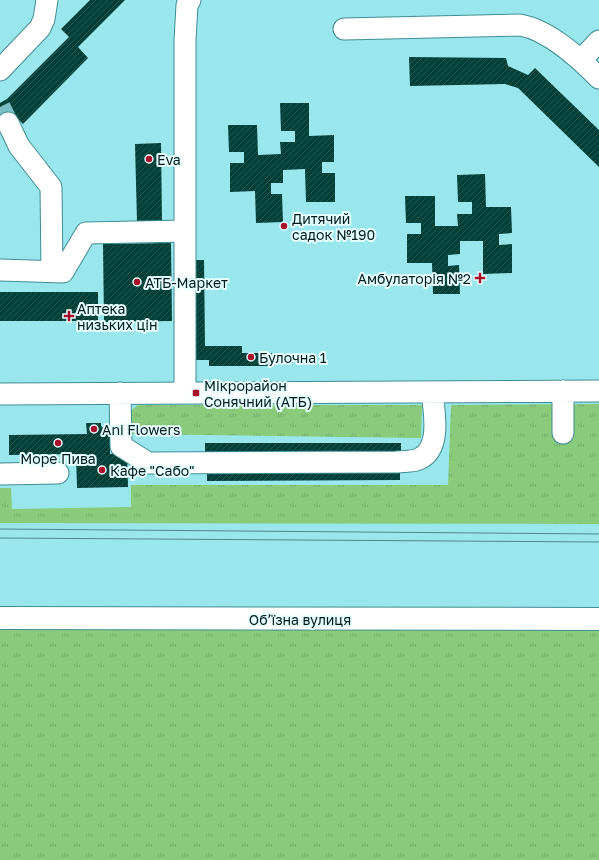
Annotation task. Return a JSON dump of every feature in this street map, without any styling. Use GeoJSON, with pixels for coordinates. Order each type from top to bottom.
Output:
{"type":"FeatureCollection","features":[{"type":"Feature","properties":{"kind":"main road","name":"Обʼїзна вулиця"},"geometry":{"type":"LineString","coordinates":[[0,618],[599,620]]}},
{"type":"Feature","properties":{"kind":"street"},"geometry":{"type":"LineString","coordinates":[[0,70],[40,28],[44,19],[47,0]]}},
{"type":"Feature","properties":{"kind":"street"},"geometry":{"type":"LineString","coordinates":[[185,393],[185,40],[187,5],[190,0]]}},
{"type":"Feature","properties":{"kind":"street"},"geometry":{"type":"LineString","coordinates":[[344,29],[520,25],[532,27],[542,32],[581,60],[599,78]]}},
{"type":"Feature","properties":{"kind":"street"},"geometry":{"type":"LineString","coordinates":[[581,60],[599,41]]}},
{"type":"Feature","properties":{"kind":"street"},"geometry":{"type":"LineString","coordinates":[[8,123],[19,146],[51,187],[52,271]]}},
{"type":"Feature","properties":{"kind":"street"},"geometry":{"type":"LineString","coordinates":[[0,270],[63,272],[86,233],[185,231]]}},
{"type":"Feature","properties":{"kind":"street"},"geometry":{"type":"LineString","coordinates":[[562,433],[563,391]]}},
{"type":"Feature","properties":{"kind":"street"},"geometry":{"type":"LineString","coordinates":[[0,394],[599,391]]}},
{"type":"Feature","properties":{"kind":"street"},"geometry":{"type":"LineString","coordinates":[[120,393],[121,446],[148,463],[382,462],[419,460],[427,454],[436,434],[432,392]]}},
{"type":"Feature","properties":{"kind":"street"},"geometry":{"type":"LineString","coordinates":[[0,474],[58,473]]}},
{"type":"Feature","properties":{"kind":"green space"},"geometry":{"type":"Polygon","coordinates":[[[599,404],[599,524],[0,523],[0,488],[11,488],[12,509],[131,507],[131,485],[448,485],[451,405],[599,404]]]}},
{"type":"Feature","properties":{"kind":"green space"},"geometry":{"type":"Polygon","coordinates":[[[138,405],[422,405],[421,438],[130,434],[129,412],[138,405]]]}},
{"type":"Feature","properties":{"kind":"green space"},"geometry":{"type":"Polygon","coordinates":[[[0,618],[599,619],[599,860],[0,860],[0,618]]]}},
{"type":"Feature","properties":{"kind":"building"},"geometry":{"type":"Polygon","coordinates":[[[90,0],[125,0],[78,47],[88,58],[23,124],[18,119],[0,127],[0,103],[7,99],[69,37],[61,29],[90,0]]]}},
{"type":"Feature","properties":{"kind":"building"},"geometry":{"type":"Polygon","coordinates":[[[409,57],[506,58],[508,66],[528,75],[535,68],[599,130],[599,167],[518,88],[505,84],[410,86],[409,57]]]}},
{"type":"Feature","properties":{"kind":"building"},"geometry":{"type":"Polygon","coordinates":[[[280,103],[309,103],[309,136],[334,135],[334,162],[322,162],[322,173],[335,173],[335,202],[306,202],[305,169],[283,170],[283,183],[271,183],[271,194],[282,194],[283,222],[256,223],[255,191],[230,192],[230,163],[244,163],[244,152],[229,152],[228,125],[257,125],[258,155],[281,154],[280,142],[295,142],[295,131],[281,131],[280,103]]]}},
{"type":"Feature","properties":{"kind":"building"},"geometry":{"type":"Polygon","coordinates":[[[161,143],[162,221],[137,222],[135,144],[161,143]]]}},
{"type":"Feature","properties":{"kind":"building"},"geometry":{"type":"Polygon","coordinates":[[[485,174],[486,207],[511,207],[512,233],[499,234],[499,245],[512,244],[512,273],[483,274],[483,241],[460,241],[460,254],[448,255],[448,266],[459,265],[460,294],[433,294],[432,263],[407,263],[407,234],[421,234],[421,223],[406,223],[405,196],[435,196],[435,226],[458,226],[457,214],[472,214],[472,202],[458,202],[457,175],[485,174]]]}},
{"type":"Feature","properties":{"kind":"building","name":"АТБ-Маркет"},"geometry":{"type":"Polygon","coordinates":[[[171,243],[172,321],[104,322],[103,244],[171,243]]]}},
{"type":"Feature","properties":{"kind":"building"},"geometry":{"type":"Polygon","coordinates":[[[193,260],[204,260],[205,346],[242,346],[242,353],[272,353],[272,366],[209,366],[209,360],[194,360],[193,260]]]}},
{"type":"Feature","properties":{"kind":"building"},"geometry":{"type":"Polygon","coordinates":[[[0,292],[98,292],[98,321],[0,321],[0,292]]]}},
{"type":"Feature","properties":{"kind":"building"},"geometry":{"type":"Polygon","coordinates":[[[86,423],[101,423],[101,426],[110,433],[110,454],[127,453],[128,487],[77,488],[76,454],[9,455],[9,435],[87,434],[86,423]]]}},
{"type":"Feature","properties":{"kind":"building"},"geometry":{"type":"Polygon","coordinates":[[[205,443],[401,443],[401,453],[205,453],[205,443]]]}},
{"type":"Feature","properties":{"kind":"building"},"geometry":{"type":"Polygon","coordinates":[[[207,469],[400,469],[400,480],[207,481],[207,469]]]}},
{"type":"Feature","properties":{"kind":"tunnel"},"geometry":{"type":"LineString","coordinates":[[0,107],[8,123]]}},
{"type":"Feature","properties":{"kind":"tram line"},"geometry":{"type":"LineString","coordinates":[[0,529],[599,534]]}},
{"type":"Feature","properties":{"kind":"tram line"},"geometry":{"type":"LineString","coordinates":[[0,538],[599,542]]}},
{"type":"Feature","properties":{"kind":"place","name":"Eva"},"geometry":{"type":"Point","coordinates":[149,159]}},
{"type":"Feature","properties":{"kind":"place","name":"Дитячий садок №190"},"geometry":{"type":"Point","coordinates":[284,226]}},
{"type":"Feature","properties":{"kind":"place","name":"Амбулаторія №2"},"geometry":{"type":"Point","coordinates":[480,278]}},
{"type":"Feature","properties":{"kind":"place","name":"АТБ-Маркет"},"geometry":{"type":"Point","coordinates":[137,282]}},
{"type":"Feature","properties":{"kind":"place","name":"Аптека низьких цін"},"geometry":{"type":"Point","coordinates":[69,316]}},
{"type":"Feature","properties":{"kind":"place","name":"Булочна 1"},"geometry":{"type":"Point","coordinates":[251,357]}},
{"type":"Feature","properties":{"kind":"place","name":"Мікрорайон Сонячний (АТБ)"},"geometry":{"type":"Point","coordinates":[196,393]}},
{"type":"Feature","properties":{"kind":"place","name":"Ani Flowers"},"geometry":{"type":"Point","coordinates":[94,429]}},
{"type":"Feature","properties":{"kind":"place","name":"Море Пива"},"geometry":{"type":"Point","coordinates":[58,443]}},
{"type":"Feature","properties":{"kind":"place","name":"Кафе \"Сабо\""},"geometry":{"type":"Point","coordinates":[102,470]}}]}
